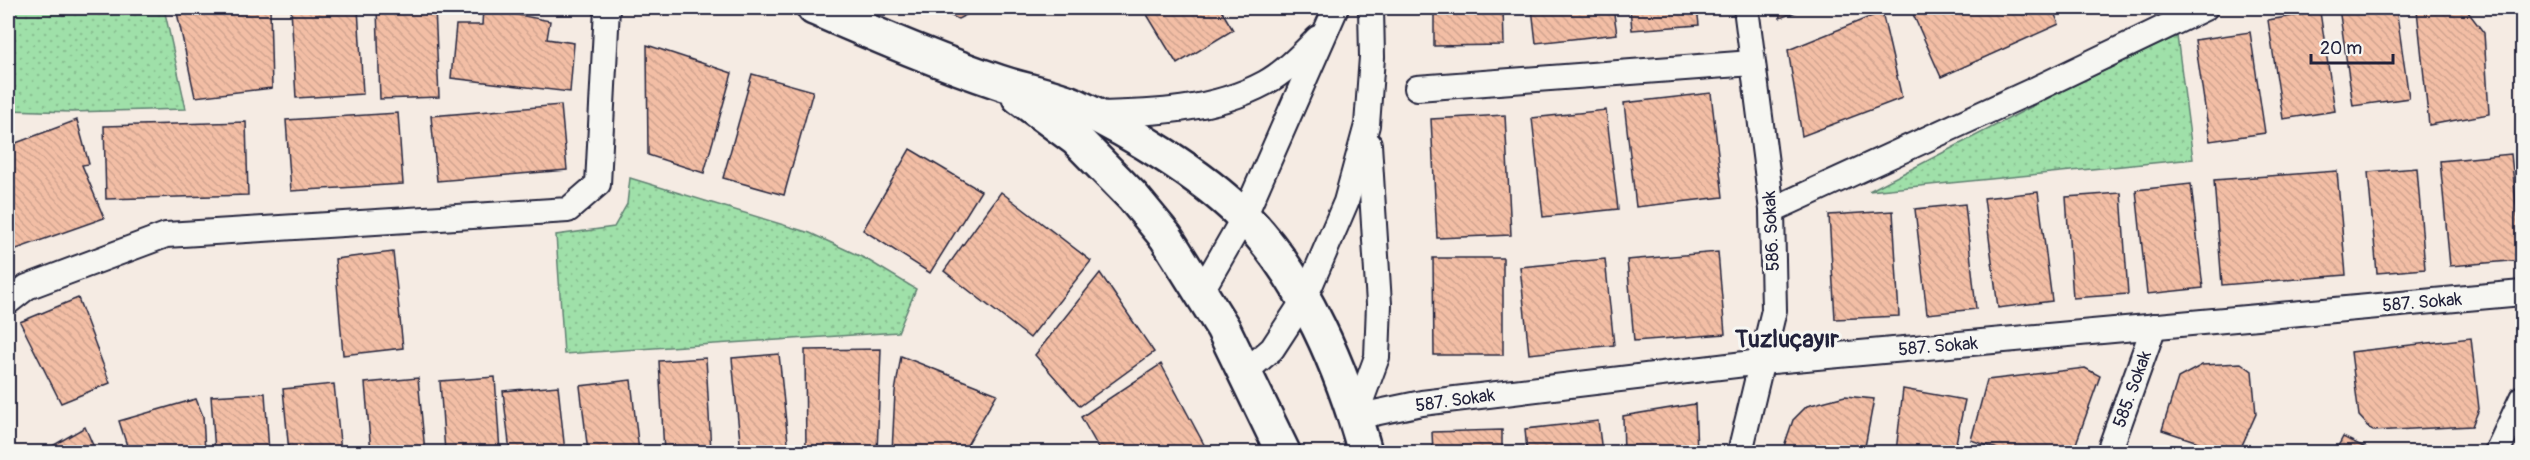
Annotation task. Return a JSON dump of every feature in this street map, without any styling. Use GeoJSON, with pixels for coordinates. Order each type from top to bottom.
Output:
{"type":"FeatureCollection","features":[{"type":"Feature","properties":{"kind":"main road"},"geometry":{"type":"LineString","coordinates":[[814,8],[998,82],[1076,105],[1137,138],[1180,166],[1244,217],[1277,258],[1304,300],[1334,361],[1355,417],[1365,453]]}},
{"type":"Feature","properties":{"kind":"main road"},"geometry":{"type":"LineString","coordinates":[[998,82],[1076,139],[1133,197],[1166,237],[1223,328],[1283,453]]}},
{"type":"Feature","properties":{"kind":"street"},"geometry":{"type":"LineString","coordinates":[[8,302],[27,287],[166,235],[568,210],[598,184],[607,8]]}},
{"type":"Feature","properties":{"kind":"street"},"geometry":{"type":"LineString","coordinates":[[1355,417],[1377,357],[1379,304],[1367,125],[1372,57],[1371,8]]}},
{"type":"Feature","properties":{"kind":"street","name":"586. Sokak"},"geometry":{"type":"LineString","coordinates":[[1740,453],[1774,310],[1772,210],[1746,8]]}},
{"type":"Feature","properties":{"kind":"street"},"geometry":{"type":"LineString","coordinates":[[1772,210],[2036,89],[2205,8]]}},
{"type":"Feature","properties":{"kind":"street"},"geometry":{"type":"LineString","coordinates":[[1091,114],[1152,113],[1216,103],[1266,82],[1298,59],[1332,18]]}},
{"type":"Feature","properties":{"kind":"street"},"geometry":{"type":"LineString","coordinates":[[1201,291],[1244,217],[1332,18]]}},
{"type":"Feature","properties":{"kind":"street"},"geometry":{"type":"LineString","coordinates":[[1416,88],[1752,63]]}},
{"type":"Feature","properties":{"kind":"street"},"geometry":{"type":"LineString","coordinates":[[1245,372],[1272,349],[1304,300],[1346,202],[1367,125]]}},
{"type":"Feature","properties":{"kind":"street","name":"587. Sokak"},"geometry":{"type":"LineString","coordinates":[[1355,417],[1422,403],[1761,362],[2523,293]]}},
{"type":"Feature","properties":{"kind":"street","name":"585. Sokak"},"geometry":{"type":"LineString","coordinates":[[2109,453],[2154,326]]}},
{"type":"Feature","properties":{"kind":"street"},"geometry":{"type":"LineString","coordinates":[[2497,453],[2523,398]]}},
{"type":"Feature","properties":{"kind":"green space"},"geometry":{"type":"Polygon","coordinates":[[[8,8],[164,8],[186,109],[71,112],[8,110],[8,8]]]}},
{"type":"Feature","properties":{"kind":"green space"},"geometry":{"type":"Polygon","coordinates":[[[2177,36],[2193,159],[1869,191],[2064,90],[2177,36]]]}},
{"type":"Feature","properties":{"kind":"green space"},"geometry":{"type":"Polygon","coordinates":[[[630,178],[810,233],[866,259],[916,289],[898,332],[564,354],[556,235],[614,227],[627,204],[630,178]]]}},
{"type":"Feature","properties":{"kind":"building"},"geometry":{"type":"Polygon","coordinates":[[[176,8],[270,8],[272,88],[195,97],[176,8]]]}},
{"type":"Feature","properties":{"kind":"building"},"geometry":{"type":"Polygon","coordinates":[[[291,8],[358,8],[363,94],[296,98],[291,8]]]}},
{"type":"Feature","properties":{"kind":"building"},"geometry":{"type":"Polygon","coordinates":[[[435,8],[439,97],[380,99],[377,9],[435,8]]]}},
{"type":"Feature","properties":{"kind":"building"},"geometry":{"type":"Polygon","coordinates":[[[483,8],[550,21],[547,39],[574,43],[570,92],[451,78],[456,25],[482,25],[483,8]]]}},
{"type":"Feature","properties":{"kind":"building"},"geometry":{"type":"Polygon","coordinates":[[[933,8],[980,8],[958,19],[933,8]]]}},
{"type":"Feature","properties":{"kind":"building"},"geometry":{"type":"Polygon","coordinates":[[[1143,8],[1220,8],[1233,30],[1177,64],[1143,8]]]}},
{"type":"Feature","properties":{"kind":"building"},"geometry":{"type":"Polygon","coordinates":[[[1244,8],[1261,8],[1248,14],[1244,8]]]}},
{"type":"Feature","properties":{"kind":"building"},"geometry":{"type":"Polygon","coordinates":[[[1434,8],[1503,8],[1504,45],[1434,46],[1434,8]]]}},
{"type":"Feature","properties":{"kind":"building"},"geometry":{"type":"Polygon","coordinates":[[[1532,8],[1613,8],[1617,34],[1536,43],[1532,8]]]}},
{"type":"Feature","properties":{"kind":"building"},"geometry":{"type":"Polygon","coordinates":[[[1630,8],[1697,8],[1699,25],[1632,30],[1630,8]]]}},
{"type":"Feature","properties":{"kind":"building"},"geometry":{"type":"Polygon","coordinates":[[[1779,8],[1806,8],[1780,18],[1779,8]]]}},
{"type":"Feature","properties":{"kind":"building"},"geometry":{"type":"Polygon","coordinates":[[[1921,8],[2052,8],[2059,24],[1941,77],[1912,12],[1921,8]]]}},
{"type":"Feature","properties":{"kind":"building"},"geometry":{"type":"Polygon","coordinates":[[[2339,8],[2396,8],[2409,98],[2353,106],[2339,8]]]}},
{"type":"Feature","properties":{"kind":"building"},"geometry":{"type":"Polygon","coordinates":[[[2465,8],[2484,33],[2489,114],[2429,125],[2417,10],[2465,8]]]}},
{"type":"Feature","properties":{"kind":"building"},"geometry":{"type":"Polygon","coordinates":[[[1882,12],[1902,98],[1802,136],[1788,50],[1882,12]]]}},
{"type":"Feature","properties":{"kind":"building"},"geometry":{"type":"Polygon","coordinates":[[[2320,12],[2335,111],[2283,119],[2268,20],[2320,12]]]}},
{"type":"Feature","properties":{"kind":"building"},"geometry":{"type":"Polygon","coordinates":[[[2250,32],[2265,133],[2210,141],[2195,40],[2250,32]]]}},
{"type":"Feature","properties":{"kind":"building"},"geometry":{"type":"Polygon","coordinates":[[[647,45],[732,73],[704,173],[648,155],[647,45]]]}},
{"type":"Feature","properties":{"kind":"building"},"geometry":{"type":"Polygon","coordinates":[[[752,74],[813,91],[784,195],[723,178],[752,74]]]}},
{"type":"Feature","properties":{"kind":"building"},"geometry":{"type":"Polygon","coordinates":[[[1711,93],[1723,197],[1636,207],[1624,103],[1711,93]]]}},
{"type":"Feature","properties":{"kind":"building"},"geometry":{"type":"Polygon","coordinates":[[[561,105],[567,170],[437,181],[431,116],[561,105]]]}},
{"type":"Feature","properties":{"kind":"building"},"geometry":{"type":"Polygon","coordinates":[[[1606,110],[1618,209],[1543,217],[1532,118],[1606,110]]]}},
{"type":"Feature","properties":{"kind":"building"},"geometry":{"type":"Polygon","coordinates":[[[398,113],[403,184],[291,191],[286,120],[398,113]]]}},
{"type":"Feature","properties":{"kind":"building"},"geometry":{"type":"Polygon","coordinates":[[[1505,115],[1511,235],[1437,238],[1431,119],[1505,115]]]}},
{"type":"Feature","properties":{"kind":"building"},"geometry":{"type":"Polygon","coordinates":[[[77,120],[89,164],[82,165],[104,218],[8,252],[8,146],[77,120]]]}},
{"type":"Feature","properties":{"kind":"building"},"geometry":{"type":"Polygon","coordinates":[[[246,122],[248,195],[106,199],[104,126],[246,122]]]}},
{"type":"Feature","properties":{"kind":"building"},"geometry":{"type":"Polygon","coordinates":[[[910,149],[981,191],[930,273],[863,230],[910,149]]]}},
{"type":"Feature","properties":{"kind":"building"},"geometry":{"type":"Polygon","coordinates":[[[2511,154],[2522,260],[2450,266],[2440,161],[2511,154]]]}},
{"type":"Feature","properties":{"kind":"building"},"geometry":{"type":"Polygon","coordinates":[[[2417,168],[2425,269],[2377,273],[2368,172],[2417,168]]]}},
{"type":"Feature","properties":{"kind":"building"},"geometry":{"type":"Polygon","coordinates":[[[2337,171],[2346,275],[2222,285],[2214,180],[2337,171]]]}},
{"type":"Feature","properties":{"kind":"building"},"geometry":{"type":"Polygon","coordinates":[[[2191,184],[2203,288],[2147,294],[2136,190],[2191,184]]]}},
{"type":"Feature","properties":{"kind":"building"},"geometry":{"type":"Polygon","coordinates":[[[1001,192],[1091,261],[1030,338],[944,271],[1001,192]]]}},
{"type":"Feature","properties":{"kind":"building"},"geometry":{"type":"Polygon","coordinates":[[[2038,192],[2052,301],[1998,308],[1984,198],[2038,192]]]}},
{"type":"Feature","properties":{"kind":"building"},"geometry":{"type":"Polygon","coordinates":[[[2121,193],[2128,294],[2073,298],[2066,197],[2121,193]]]}},
{"type":"Feature","properties":{"kind":"building"},"geometry":{"type":"Polygon","coordinates":[[[1965,204],[1976,309],[1927,314],[1915,209],[1965,204]]]}},
{"type":"Feature","properties":{"kind":"building"},"geometry":{"type":"Polygon","coordinates":[[[1893,211],[1899,316],[1835,319],[1829,215],[1893,211]]]}},
{"type":"Feature","properties":{"kind":"building"},"geometry":{"type":"Polygon","coordinates":[[[393,252],[403,348],[343,355],[335,259],[393,252]]]}},
{"type":"Feature","properties":{"kind":"building"},"geometry":{"type":"Polygon","coordinates":[[[1718,252],[1725,334],[1634,341],[1627,260],[1718,252]]]}},
{"type":"Feature","properties":{"kind":"building"},"geometry":{"type":"Polygon","coordinates":[[[1433,258],[1503,258],[1503,355],[1434,355],[1433,258]]]}},
{"type":"Feature","properties":{"kind":"building"},"geometry":{"type":"Polygon","coordinates":[[[1605,259],[1614,345],[1529,354],[1520,267],[1605,259]]]}},
{"type":"Feature","properties":{"kind":"building"},"geometry":{"type":"Polygon","coordinates":[[[1100,273],[1154,352],[1080,406],[1035,355],[1100,273]]]}},
{"type":"Feature","properties":{"kind":"building"},"geometry":{"type":"Polygon","coordinates":[[[78,298],[110,383],[61,403],[20,322],[78,298]]]}},
{"type":"Feature","properties":{"kind":"building"},"geometry":{"type":"Polygon","coordinates":[[[2471,338],[2479,409],[2472,426],[2373,431],[2359,416],[2351,352],[2471,338]]]}},
{"type":"Feature","properties":{"kind":"building"},"geometry":{"type":"Polygon","coordinates":[[[881,349],[877,452],[806,452],[805,350],[881,349]]]}},
{"type":"Feature","properties":{"kind":"building"},"geometry":{"type":"Polygon","coordinates":[[[779,354],[789,452],[741,452],[732,358],[779,354]]]}},
{"type":"Feature","properties":{"kind":"building"},"geometry":{"type":"Polygon","coordinates":[[[901,356],[997,394],[963,452],[892,452],[895,392],[901,356]]]}},
{"type":"Feature","properties":{"kind":"building"},"geometry":{"type":"Polygon","coordinates":[[[706,358],[711,452],[664,452],[659,361],[706,358]]]}},
{"type":"Feature","properties":{"kind":"building"},"geometry":{"type":"Polygon","coordinates":[[[2241,363],[2252,371],[2256,414],[2239,452],[2228,452],[2162,430],[2178,378],[2202,365],[2241,363]]]}},
{"type":"Feature","properties":{"kind":"building"},"geometry":{"type":"Polygon","coordinates":[[[1161,364],[1208,452],[1101,452],[1081,417],[1161,364]]]}},
{"type":"Feature","properties":{"kind":"building"},"geometry":{"type":"Polygon","coordinates":[[[2085,368],[2100,376],[2073,452],[2006,452],[1971,440],[1987,380],[2085,368]]]}},
{"type":"Feature","properties":{"kind":"building"},"geometry":{"type":"Polygon","coordinates":[[[495,377],[500,452],[445,452],[440,381],[495,377]]]}},
{"type":"Feature","properties":{"kind":"building"},"geometry":{"type":"Polygon","coordinates":[[[418,378],[425,452],[371,452],[365,383],[418,378]]]}},
{"type":"Feature","properties":{"kind":"building"},"geometry":{"type":"Polygon","coordinates":[[[631,380],[639,452],[588,452],[580,386],[631,380]]]}},
{"type":"Feature","properties":{"kind":"building"},"geometry":{"type":"Polygon","coordinates":[[[334,384],[341,452],[289,452],[283,389],[334,384]]]}},
{"type":"Feature","properties":{"kind":"building"},"geometry":{"type":"Polygon","coordinates":[[[558,386],[565,452],[510,452],[503,391],[558,386]]]}},
{"type":"Feature","properties":{"kind":"building"},"geometry":{"type":"Polygon","coordinates":[[[1903,389],[1965,400],[1954,452],[1896,452],[1903,389]]]}},
{"type":"Feature","properties":{"kind":"building"},"geometry":{"type":"Polygon","coordinates":[[[265,393],[269,452],[215,452],[211,396],[265,393]]]}},
{"type":"Feature","properties":{"kind":"building"},"geometry":{"type":"Polygon","coordinates":[[[1845,396],[1874,399],[1864,452],[1782,452],[1793,420],[1807,406],[1845,396]]]}},
{"type":"Feature","properties":{"kind":"building"},"geometry":{"type":"Polygon","coordinates":[[[196,399],[203,416],[205,452],[129,452],[119,421],[196,399]]]}},
{"type":"Feature","properties":{"kind":"building"},"geometry":{"type":"Polygon","coordinates":[[[1695,404],[1697,452],[1624,452],[1623,416],[1695,404]]]}},
{"type":"Feature","properties":{"kind":"building"},"geometry":{"type":"Polygon","coordinates":[[[1598,421],[1602,452],[1527,452],[1525,429],[1598,421]]]}},
{"type":"Feature","properties":{"kind":"building"},"geometry":{"type":"Polygon","coordinates":[[[85,427],[96,452],[42,452],[85,427]]]}},
{"type":"Feature","properties":{"kind":"building"},"geometry":{"type":"Polygon","coordinates":[[[1502,430],[1502,452],[1433,452],[1432,432],[1502,430]]]}},
{"type":"Feature","properties":{"kind":"building"},"geometry":{"type":"Polygon","coordinates":[[[2343,437],[2374,452],[2335,452],[2343,437]]]}},
{"type":"Feature","properties":{"kind":"building"},"geometry":{"type":"Polygon","coordinates":[[[2157,444],[2179,452],[2153,452],[2157,444]]]}},
{"type":"Feature","properties":{"kind":"district","name":"Tuzluçayır"},"geometry":{"type":"Point","coordinates":[1787,339]}}]}
